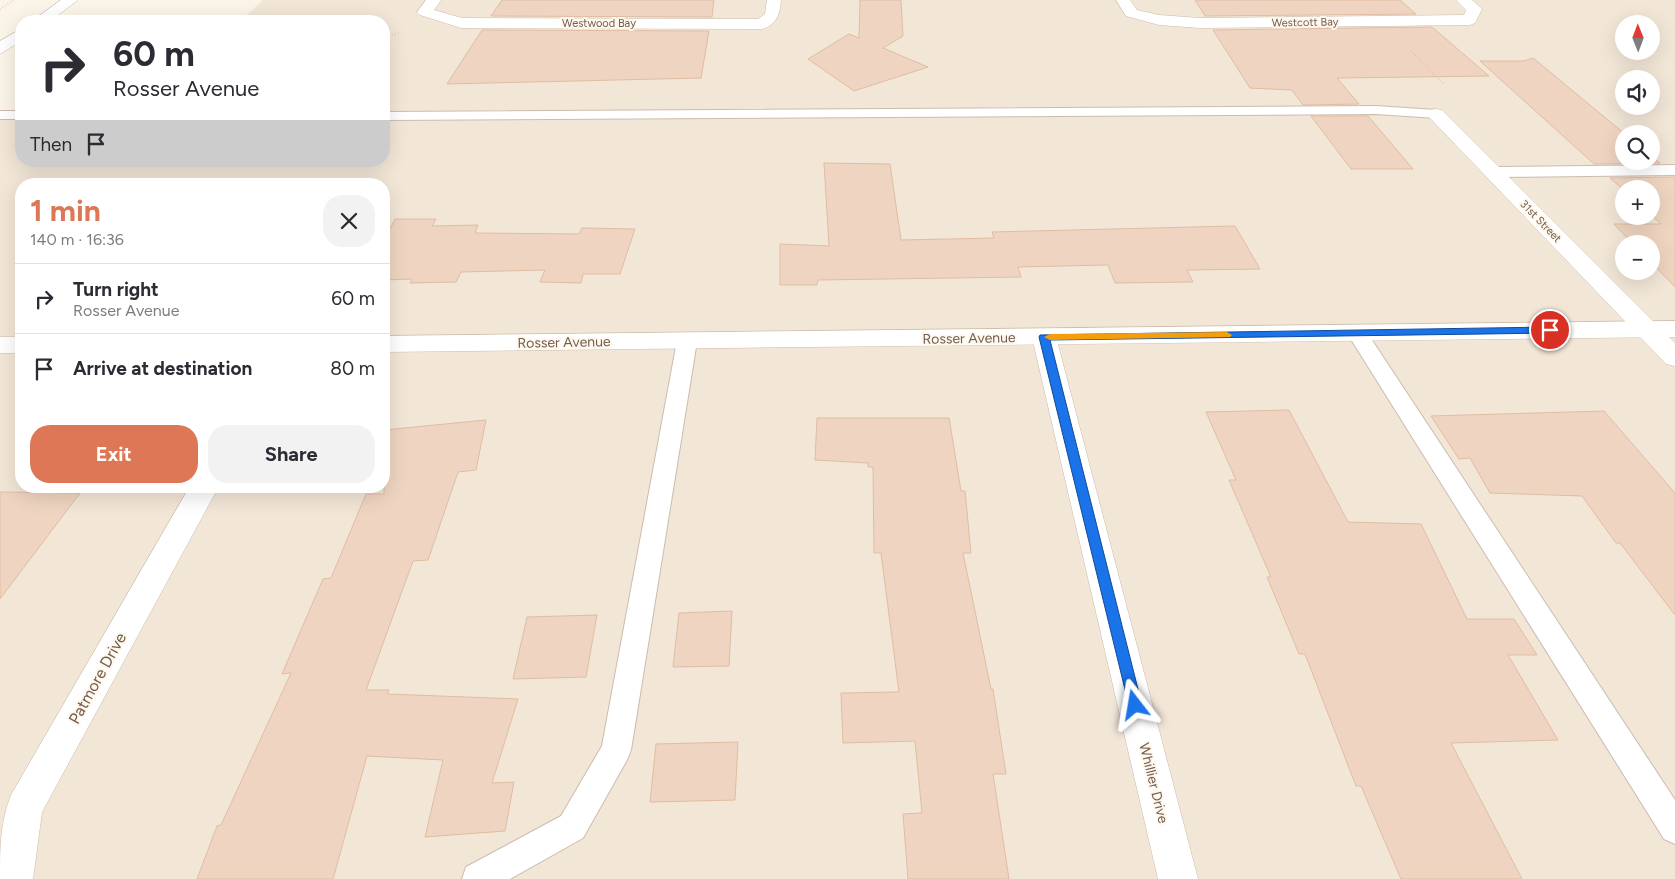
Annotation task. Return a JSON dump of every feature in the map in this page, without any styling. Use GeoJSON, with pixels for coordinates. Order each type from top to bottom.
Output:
{"type":"FeatureCollection","features":[{"type":"Feature","properties":{"kind":"street"},"geometry":{"type":"LineString","coordinates":[[49,15],[71,0]]}},
{"type":"Feature","properties":{"kind":"street","name":"Westwood Bay"},"geometry":{"type":"LineString","coordinates":[[434,0],[425,12],[461,23],[762,24],[772,15],[774,0]]}},
{"type":"Feature","properties":{"kind":"street","name":"Westcott Bay"},"geometry":{"type":"LineString","coordinates":[[1123,0],[1131,13],[1159,20],[1200,23],[1470,20],[1474,9],[1463,0]]}},
{"type":"Feature","properties":{"kind":"street"},"geometry":{"type":"LineString","coordinates":[[0,49],[15,38]]}},
{"type":"Feature","properties":{"kind":"street","name":"31st Street"},"geometry":{"type":"LineString","coordinates":[[1436,114],[1675,358]]}},
{"type":"Feature","properties":{"kind":"street","name":"Rosser Avenue"},"geometry":{"type":"LineString","coordinates":[[390,344],[1675,329]]}},
{"type":"Feature","properties":{"kind":"street","name":"Whillier Drive"},"geometry":{"type":"LineString","coordinates":[[1044,337],[1178,879]]}},
{"type":"Feature","properties":{"kind":"street"},"geometry":{"type":"LineString","coordinates":[[0,345],[15,345]]}},
{"type":"Feature","properties":{"kind":"street","name":"Patmore Drive"},"geometry":{"type":"LineString","coordinates":[[13,879],[24,808],[201,493]]}},
{"type":"Feature","properties":{"kind":"lane"},"geometry":{"type":"LineString","coordinates":[[390,116],[1366,110],[1436,114]]}},
{"type":"Feature","properties":{"kind":"lane"},"geometry":{"type":"LineString","coordinates":[[0,115],[15,115]]}},
{"type":"Feature","properties":{"kind":"lane"},"geometry":{"type":"LineString","coordinates":[[1493,172],[1675,170]]}},
{"type":"Feature","properties":{"kind":"lane"},"geometry":{"type":"LineString","coordinates":[[1357,333],[1675,828]]}},
{"type":"Feature","properties":{"kind":"lane"},"geometry":{"type":"LineString","coordinates":[[478,879],[572,827],[616,750],[687,341]]}},
{"type":"Feature","properties":{"kind":"path"},"geometry":{"type":"LineString","coordinates":[[0,9],[14,0]]}},
{"type":"Feature","properties":{"kind":"path"},"geometry":{"type":"LineString","coordinates":[[1380,21],[1447,86]]}},
{"type":"Feature","properties":{"kind":"shaded area"},"geometry":{"type":"Polygon","coordinates":[[[263,0],[1675,0],[1675,879],[0,879],[0,113],[15,112],[15,167],[390,167],[390,15],[247,15],[263,0]]]}},
{"type":"Feature","properties":{"kind":"building"},"geometry":{"type":"Polygon","coordinates":[[[502,0],[714,0],[712,17],[491,16],[502,0]]]}},
{"type":"Feature","properties":{"kind":"building"},"geometry":{"type":"Polygon","coordinates":[[[860,0],[901,0],[903,36],[883,48],[928,67],[854,91],[808,59],[849,34],[859,38],[860,0]]]}},
{"type":"Feature","properties":{"kind":"building"},"geometry":{"type":"Polygon","coordinates":[[[1195,0],[1400,0],[1416,14],[1205,16],[1195,0]]]}},
{"type":"Feature","properties":{"kind":"building"},"geometry":{"type":"Polygon","coordinates":[[[1432,27],[1489,76],[1337,78],[1359,104],[1303,105],[1292,90],[1250,88],[1213,30],[1432,27]]]}},
{"type":"Feature","properties":{"kind":"building"},"geometry":{"type":"Polygon","coordinates":[[[482,30],[709,31],[701,78],[447,84],[482,30]]]}},
{"type":"Feature","properties":{"kind":"building"},"geometry":{"type":"Polygon","coordinates":[[[1533,58],[1615,126],[1615,164],[1594,164],[1480,61],[1524,61],[1533,58]]]}},
{"type":"Feature","properties":{"kind":"building"},"geometry":{"type":"Polygon","coordinates":[[[1311,116],[1368,116],[1413,169],[1351,169],[1311,116]]]}},
{"type":"Feature","properties":{"kind":"building"},"geometry":{"type":"Polygon","coordinates":[[[824,163],[890,164],[901,240],[994,238],[992,232],[1235,226],[1260,269],[1187,270],[1193,282],[1115,283],[1108,265],[1018,267],[1021,277],[818,280],[817,285],[780,285],[780,244],[829,246],[824,163]]]}},
{"type":"Feature","properties":{"kind":"building"},"geometry":{"type":"Polygon","coordinates":[[[1675,177],[1675,287],[1660,271],[1660,235],[1624,235],[1614,224],[1660,225],[1660,180],[1615,180],[1615,182],[1610,178],[1675,177]]]}},
{"type":"Feature","properties":{"kind":"building"},"geometry":{"type":"Polygon","coordinates":[[[395,219],[436,219],[432,226],[478,225],[475,233],[579,234],[582,228],[635,229],[620,274],[583,274],[581,283],[540,282],[545,270],[461,272],[456,282],[410,283],[412,279],[390,280],[390,229],[395,219]]]}},
{"type":"Feature","properties":{"kind":"building"},"geometry":{"type":"Polygon","coordinates":[[[1289,410],[1348,522],[1421,524],[1467,619],[1514,619],[1537,655],[1508,655],[1558,740],[1451,743],[1522,879],[1401,879],[1361,786],[1356,786],[1305,654],[1299,654],[1267,577],[1271,577],[1229,480],[1236,480],[1206,412],[1289,410]]]}},
{"type":"Feature","properties":{"kind":"building"},"geometry":{"type":"Polygon","coordinates":[[[1604,411],[1675,493],[1675,615],[1620,543],[1616,543],[1582,496],[1490,493],[1470,458],[1459,459],[1431,416],[1604,411]]]}},
{"type":"Feature","properties":{"kind":"building"},"geometry":{"type":"Polygon","coordinates":[[[817,418],[949,418],[961,491],[965,491],[971,553],[963,553],[991,689],[993,689],[1006,774],[993,774],[1009,879],[908,879],[903,814],[922,813],[915,741],[843,743],[841,693],[899,692],[881,553],[874,553],[873,467],[868,467],[868,463],[815,460],[817,418]]]}},
{"type":"Feature","properties":{"kind":"building"},"geometry":{"type":"Polygon","coordinates":[[[486,420],[476,470],[458,472],[428,560],[413,561],[366,690],[389,690],[387,694],[518,699],[492,783],[514,782],[505,831],[425,837],[443,760],[367,756],[333,879],[197,879],[217,826],[221,825],[291,673],[282,674],[323,579],[331,578],[366,494],[390,493],[390,429],[486,420]]]}},
{"type":"Feature","properties":{"kind":"building"},"geometry":{"type":"Polygon","coordinates":[[[0,492],[80,493],[0,599],[0,492]]]}},
{"type":"Feature","properties":{"kind":"building"},"geometry":{"type":"Polygon","coordinates":[[[732,611],[729,666],[673,667],[679,613],[732,611]]]}},
{"type":"Feature","properties":{"kind":"building"},"geometry":{"type":"Polygon","coordinates":[[[597,615],[586,677],[513,679],[527,617],[597,615]]]}},
{"type":"Feature","properties":{"kind":"building"},"geometry":{"type":"Polygon","coordinates":[[[738,742],[735,800],[650,802],[656,744],[738,742]]]}},
{"type":"Feature","properties":{"kind":"slow traffic"},"geometry":{"type":"LineString","coordinates":[[1050,337],[1227,335]]}},
{"type":"Feature","properties":{"kind":"route"},"geometry":{"type":"LineString","coordinates":[[1135,705],[1044,337],[1550,330]]}}]}
